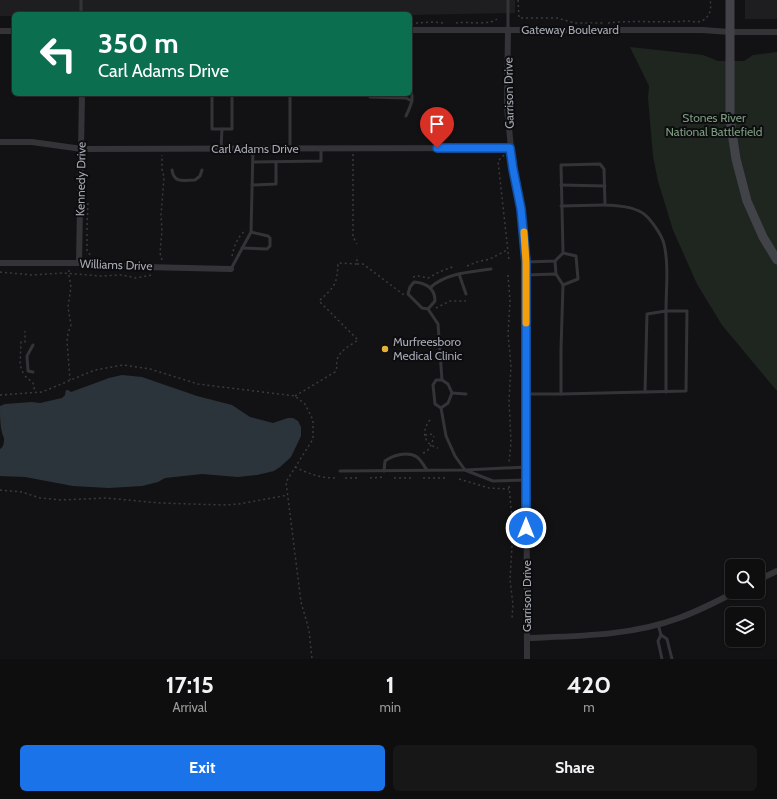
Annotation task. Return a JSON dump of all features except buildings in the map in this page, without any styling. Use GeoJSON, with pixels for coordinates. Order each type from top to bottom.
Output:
{"type":"FeatureCollection","features":[{"type":"Feature","properties":{"kind":"main road"},"geometry":{"type":"LineString","coordinates":[[730,0],[730,119],[736,159],[747,201],[763,237],[777,260]]}},
{"type":"Feature","properties":{"kind":"street","name":"Gateway Boulevard"},"geometry":{"type":"LineString","coordinates":[[412,30],[695,30],[777,32]]}},
{"type":"Feature","properties":{"kind":"street","name":"Garrison Drive"},"geometry":{"type":"LineString","coordinates":[[508,30],[507,107],[510,148],[521,209],[526,262],[527,659]]}},
{"type":"Feature","properties":{"kind":"street"},"geometry":{"type":"LineString","coordinates":[[0,31],[12,31]]}},
{"type":"Feature","properties":{"kind":"street","name":"Kennedy Drive"},"geometry":{"type":"LineString","coordinates":[[79,263],[82,96]]}},
{"type":"Feature","properties":{"kind":"street","name":"Carl Adams Drive"},"geometry":{"type":"LineString","coordinates":[[0,142],[32,142],[82,149],[510,148]]}},
{"type":"Feature","properties":{"kind":"street","name":"Williams Drive"},"geometry":{"type":"LineString","coordinates":[[0,263],[79,263],[144,267],[231,269]]}},
{"type":"Feature","properties":{"kind":"street"},"geometry":{"type":"LineString","coordinates":[[765,577],[777,571]]}},
{"type":"Feature","properties":{"kind":"street"},"geometry":{"type":"LineString","coordinates":[[527,638],[598,635],[658,624],[678,619],[725,597]]}},
{"type":"Feature","properties":{"kind":"lane"},"geometry":{"type":"LineString","coordinates":[[81,0],[81,12]]}},
{"type":"Feature","properties":{"kind":"lane"},"geometry":{"type":"LineString","coordinates":[[508,0],[508,30]]}},
{"type":"Feature","properties":{"kind":"lane"},"geometry":{"type":"LineString","coordinates":[[212,96],[212,129],[232,129],[232,96]]}},
{"type":"Feature","properties":{"kind":"lane"},"geometry":{"type":"LineString","coordinates":[[290,96],[290,148]]}},
{"type":"Feature","properties":{"kind":"lane"},"geometry":{"type":"LineString","coordinates":[[406,116],[412,102],[412,97]]}},
{"type":"Feature","properties":{"kind":"lane"},"geometry":{"type":"LineString","coordinates":[[370,98],[406,98],[412,102]]}},
{"type":"Feature","properties":{"kind":"lane"},"geometry":{"type":"LineString","coordinates":[[221,149],[222,129]]}},
{"type":"Feature","properties":{"kind":"lane"},"geometry":{"type":"LineString","coordinates":[[231,269],[249,230],[253,148]]}},
{"type":"Feature","properties":{"kind":"lane"},"geometry":{"type":"LineString","coordinates":[[253,162],[321,161],[322,148]]}},
{"type":"Feature","properties":{"kind":"lane"},"geometry":{"type":"LineString","coordinates":[[252,185],[276,184],[276,162]]}},
{"type":"Feature","properties":{"kind":"lane"},"geometry":{"type":"LineString","coordinates":[[526,262],[555,261],[563,253],[561,165],[600,164],[604,169],[605,205]]}},
{"type":"Feature","properties":{"kind":"lane"},"geometry":{"type":"LineString","coordinates":[[172,170],[173,176],[179,180],[195,180],[200,176],[202,170]]}},
{"type":"Feature","properties":{"kind":"lane"},"geometry":{"type":"LineString","coordinates":[[561,185],[605,186]]}},
{"type":"Feature","properties":{"kind":"lane"},"geometry":{"type":"LineString","coordinates":[[561,206],[616,205],[641,212],[654,226],[663,242],[666,259],[666,392]]}},
{"type":"Feature","properties":{"kind":"lane"},"geometry":{"type":"LineString","coordinates":[[242,248],[267,249],[270,246],[270,238],[268,236],[249,230]]}},
{"type":"Feature","properties":{"kind":"lane"},"geometry":{"type":"LineString","coordinates":[[562,285],[578,278],[576,256],[563,253]]}},
{"type":"Feature","properties":{"kind":"lane"},"geometry":{"type":"LineString","coordinates":[[555,261],[556,274],[562,285],[562,394]]}},
{"type":"Feature","properties":{"kind":"lane"},"geometry":{"type":"LineString","coordinates":[[431,287],[436,283],[460,274],[491,269]]}},
{"type":"Feature","properties":{"kind":"lane"},"geometry":{"type":"LineString","coordinates":[[460,274],[466,294]]}},
{"type":"Feature","properties":{"kind":"lane"},"geometry":{"type":"LineString","coordinates":[[526,275],[556,274]]}},
{"type":"Feature","properties":{"kind":"lane"},"geometry":{"type":"LineString","coordinates":[[428,309],[435,301],[435,295],[431,287],[422,283],[414,282],[410,287],[408,294],[422,308],[428,309],[438,324],[442,380]]}},
{"type":"Feature","properties":{"kind":"lane"},"geometry":{"type":"LineString","coordinates":[[526,394],[562,394],[666,392],[686,391],[687,311],[666,311],[647,314],[645,392]]}},
{"type":"Feature","properties":{"kind":"lane"},"geometry":{"type":"LineString","coordinates":[[33,345],[27,356],[28,371],[33,372]]}},
{"type":"Feature","properties":{"kind":"lane"},"geometry":{"type":"LineString","coordinates":[[441,408],[448,403],[452,393],[448,384],[442,380],[436,380],[433,385],[435,404],[441,408],[446,436],[455,456],[465,470],[493,481],[526,480]]}},
{"type":"Feature","properties":{"kind":"lane"},"geometry":{"type":"LineString","coordinates":[[452,393],[466,394]]}},
{"type":"Feature","properties":{"kind":"lane"},"geometry":{"type":"LineString","coordinates":[[384,470],[385,461],[393,456],[411,455],[417,457],[427,470]]}},
{"type":"Feature","properties":{"kind":"lane"},"geometry":{"type":"LineString","coordinates":[[340,471],[465,470],[526,467]]}},
{"type":"Feature","properties":{"kind":"lane"},"geometry":{"type":"LineString","coordinates":[[658,624],[661,635],[667,639],[672,659]]}},
{"type":"Feature","properties":{"kind":"lane"},"geometry":{"type":"LineString","coordinates":[[661,635],[658,641],[662,659]]}},
{"type":"Feature","properties":{"kind":"path"},"geometry":{"type":"LineString","coordinates":[[518,0],[519,18],[557,18],[576,23],[702,21],[707,18],[711,11],[712,5],[710,0]]}},
{"type":"Feature","properties":{"kind":"path"},"geometry":{"type":"LineString","coordinates":[[453,23],[490,22],[497,19]]}},
{"type":"Feature","properties":{"kind":"path"},"geometry":{"type":"LineString","coordinates":[[415,23],[448,23]]}},
{"type":"Feature","properties":{"kind":"path"},"geometry":{"type":"LineString","coordinates":[[509,261],[498,160],[510,148]]}},
{"type":"Feature","properties":{"kind":"path"},"geometry":{"type":"LineString","coordinates":[[162,154],[164,184],[161,215],[162,231],[160,253],[162,260]]}},
{"type":"Feature","properties":{"kind":"path"},"geometry":{"type":"LineString","coordinates":[[353,154],[353,237],[357,244]]}},
{"type":"Feature","properties":{"kind":"path"},"geometry":{"type":"LineString","coordinates":[[88,200],[87,251],[95,258]]}},
{"type":"Feature","properties":{"kind":"path"},"geometry":{"type":"LineString","coordinates":[[230,258],[241,234],[249,230]]}},
{"type":"Feature","properties":{"kind":"path"},"geometry":{"type":"LineString","coordinates":[[467,266],[490,259],[507,250]]}},
{"type":"Feature","properties":{"kind":"path"},"geometry":{"type":"LineString","coordinates":[[357,256],[357,264]]}},
{"type":"Feature","properties":{"kind":"path"},"geometry":{"type":"LineString","coordinates":[[70,263],[69,274],[71,287],[68,307],[71,319],[68,341],[70,380]]}},
{"type":"Feature","properties":{"kind":"path"},"geometry":{"type":"LineString","coordinates":[[295,396],[335,372],[337,369],[337,358],[358,340],[319,301],[335,284],[338,263],[363,264],[404,295]]}},
{"type":"Feature","properties":{"kind":"path"},"geometry":{"type":"LineString","coordinates":[[410,278],[418,276],[428,278],[456,266]]}},
{"type":"Feature","properties":{"kind":"path"},"geometry":{"type":"LineString","coordinates":[[0,272],[32,275],[59,273],[101,276],[122,275],[136,278],[152,275]]}},
{"type":"Feature","properties":{"kind":"path"},"geometry":{"type":"LineString","coordinates":[[508,275],[510,301],[508,334],[511,366],[509,400],[511,442],[509,463]]}},
{"type":"Feature","properties":{"kind":"path"},"geometry":{"type":"LineString","coordinates":[[436,308],[450,301],[466,301]]}},
{"type":"Feature","properties":{"kind":"path"},"geometry":{"type":"LineString","coordinates":[[0,395],[42,392],[95,370],[124,365],[150,369],[198,384],[295,396],[305,404],[313,420],[313,439],[286,482],[301,602],[309,630],[312,659]]}},
{"type":"Feature","properties":{"kind":"path"},"geometry":{"type":"LineString","coordinates":[[430,420],[424,430],[424,436],[431,446],[438,448]]}},
{"type":"Feature","properties":{"kind":"path"},"geometry":{"type":"LineString","coordinates":[[423,453],[431,446],[434,435],[424,436]]}},
{"type":"Feature","properties":{"kind":"path"},"geometry":{"type":"LineString","coordinates":[[295,467],[311,475],[324,478],[335,478]]}},
{"type":"Feature","properties":{"kind":"path"},"geometry":{"type":"LineString","coordinates":[[370,478],[384,477]]}},
{"type":"Feature","properties":{"kind":"path"},"geometry":{"type":"LineString","coordinates":[[345,478],[360,478]]}},
{"type":"Feature","properties":{"kind":"path"},"geometry":{"type":"LineString","coordinates":[[394,478],[413,478]]}},
{"type":"Feature","properties":{"kind":"path"},"geometry":{"type":"LineString","coordinates":[[423,478],[448,478]]}},
{"type":"Feature","properties":{"kind":"path"},"geometry":{"type":"LineString","coordinates":[[459,479],[489,488],[509,488],[513,530],[510,579],[513,605],[512,618]]}},
{"type":"Feature","properties":{"kind":"path"},"geometry":{"type":"LineString","coordinates":[[0,490],[22,492],[40,498],[61,500],[106,498],[160,503],[223,505],[239,504],[288,495]]}},
{"type":"Feature","properties":{"kind":"shaded area"},"geometry":{"type":"Polygon","coordinates":[[[0,0],[515,0],[515,13],[412,15],[412,12],[12,12],[12,16],[0,16],[0,0]]]}},
{"type":"Feature","properties":{"kind":"shaded area"},"geometry":{"type":"Polygon","coordinates":[[[745,0],[777,0],[777,19],[745,19],[745,0]]]}},
{"type":"Feature","properties":{"kind":"shaded area"},"geometry":{"type":"Polygon","coordinates":[[[122,375],[142,377],[197,396],[232,405],[250,417],[273,423],[288,418],[293,418],[298,421],[301,427],[301,436],[291,457],[280,467],[274,471],[257,475],[238,477],[202,474],[165,478],[158,482],[142,486],[109,488],[73,486],[25,477],[0,476],[0,449],[3,446],[4,438],[1,427],[0,406],[5,404],[32,402],[40,403],[62,398],[65,395],[66,390],[71,392],[109,378],[122,375]]]}},
{"type":"Feature","properties":{"kind":"green space","name":"Stones River National Battlefield"},"geometry":{"type":"Polygon","coordinates":[[[630,47],[703,55],[718,61],[744,61],[753,55],[777,52],[777,391],[722,325],[697,284],[673,230],[658,181],[653,156],[648,98],[649,86],[630,47]]]}},
{"type":"Feature","properties":{"kind":"slow traffic"},"geometry":{"type":"LineString","coordinates":[[524,232],[526,262],[526,323]]}},
{"type":"Feature","properties":{"kind":"place","name":"Murfreesboro Medical Clinic"},"geometry":{"type":"Point","coordinates":[385,349]}},
{"type":"Feature","properties":{"kind":"route"},"geometry":{"type":"LineString","coordinates":[[437,148],[510,148],[521,209],[526,262],[526,528]]}}]}
